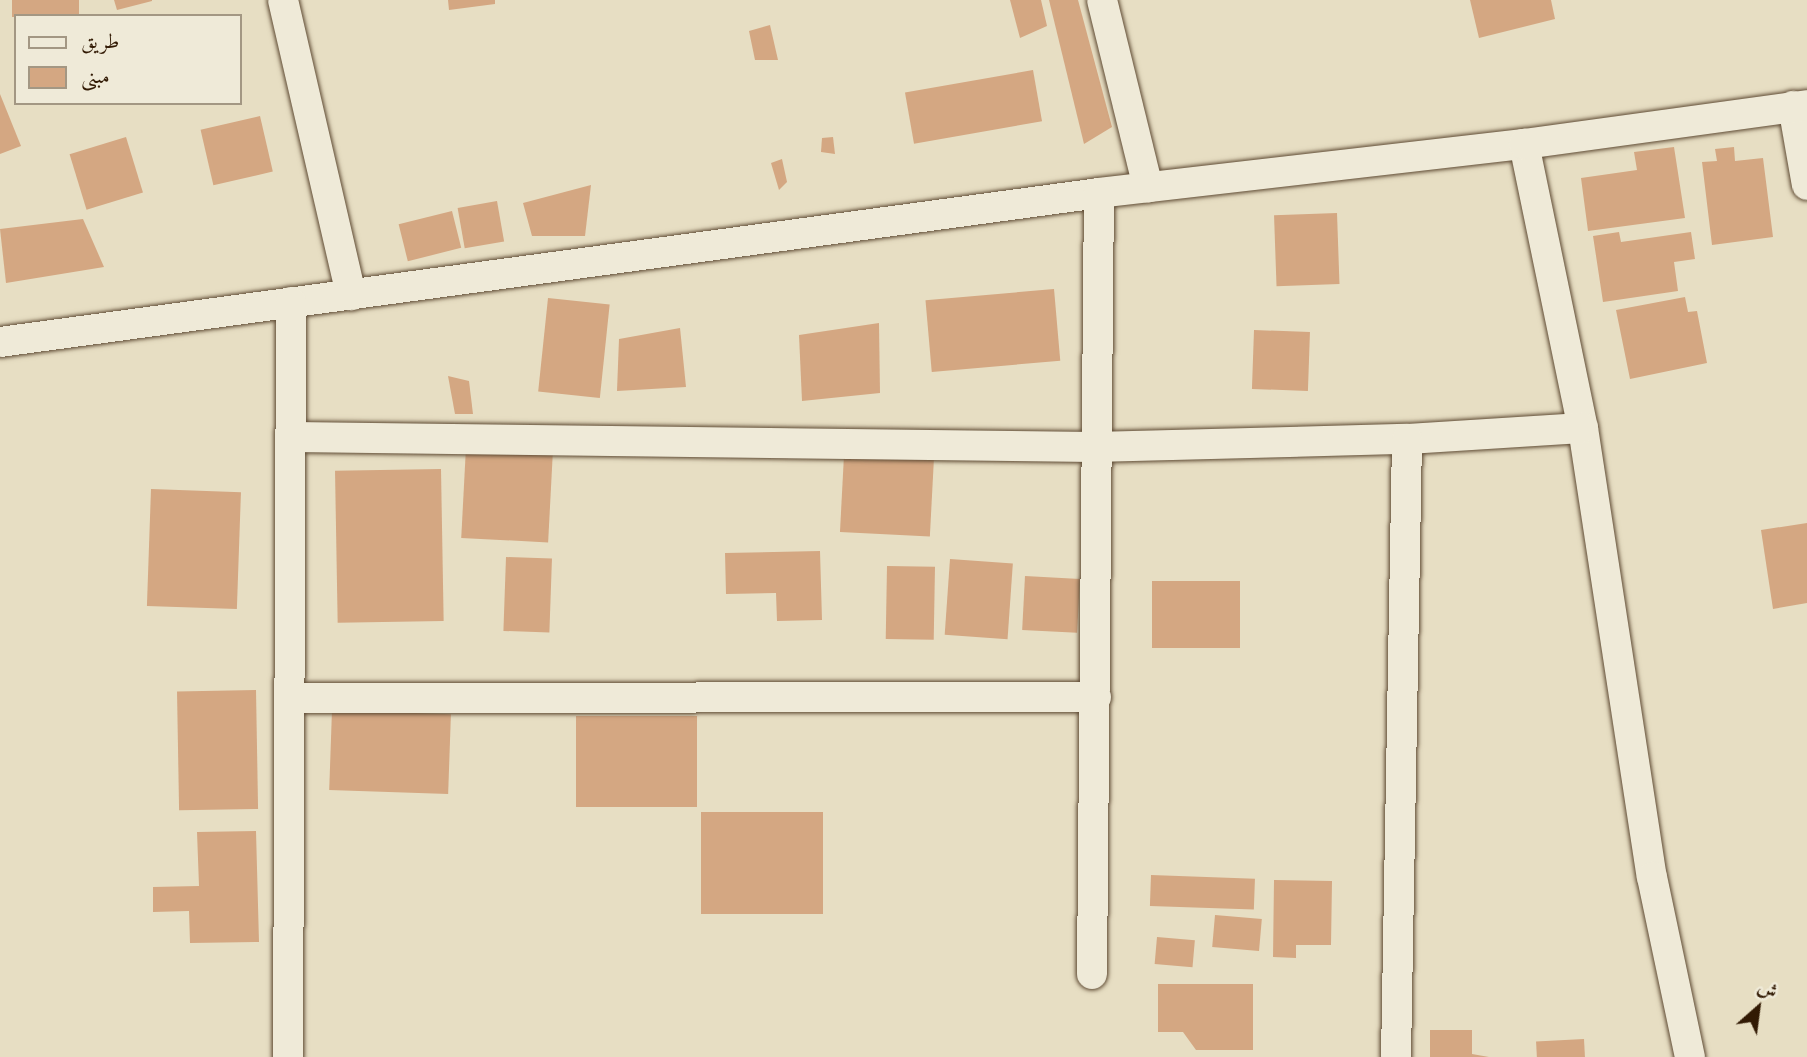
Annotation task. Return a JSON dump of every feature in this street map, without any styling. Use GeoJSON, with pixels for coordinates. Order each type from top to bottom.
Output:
{"type":"FeatureCollection","features":[{"type":"Feature","properties":{"kind":"street"},"geometry":{"type":"LineString","coordinates":[[283,0],[351,295]]}},
{"type":"Feature","properties":{"kind":"street"},"geometry":{"type":"LineString","coordinates":[[1102,0],[1148,187]]}},
{"type":"Feature","properties":{"kind":"street"},"geometry":{"type":"LineString","coordinates":[[0,342],[1099,192],[1524,144],[1800,105],[1807,185]]}},
{"type":"Feature","properties":{"kind":"street"},"geometry":{"type":"LineString","coordinates":[[1524,144],[1583,428],[1653,877],[1690,1057]]}},
{"type":"Feature","properties":{"kind":"street"},"geometry":{"type":"LineString","coordinates":[[1092,974],[1096,697],[1094,447],[1099,192]]}},
{"type":"Feature","properties":{"kind":"street"},"geometry":{"type":"LineString","coordinates":[[288,1057],[293,437],[291,302]]}},
{"type":"Feature","properties":{"kind":"street"},"geometry":{"type":"LineString","coordinates":[[293,437],[1094,447],[1407,439],[1583,428]]}},
{"type":"Feature","properties":{"kind":"street"},"geometry":{"type":"LineString","coordinates":[[1396,1057],[1407,439]]}},
{"type":"Feature","properties":{"kind":"street"},"geometry":{"type":"LineString","coordinates":[[289,698],[1096,697]]}},
{"type":"Feature","properties":{"kind":"building"},"geometry":{"type":"Polygon","coordinates":[[[12,0],[79,0],[79,14],[14,14],[12,17],[12,0]]]}},
{"type":"Feature","properties":{"kind":"building"},"geometry":{"type":"Polygon","coordinates":[[[114,0],[152,0],[152,1],[117,10],[114,0]]]}},
{"type":"Feature","properties":{"kind":"building"},"geometry":{"type":"Polygon","coordinates":[[[448,0],[495,0],[495,4],[449,10],[448,0]]]}},
{"type":"Feature","properties":{"kind":"building"},"geometry":{"type":"Polygon","coordinates":[[[1010,0],[1041,0],[1047,26],[1020,38],[1010,0]]]}},
{"type":"Feature","properties":{"kind":"building"},"geometry":{"type":"Polygon","coordinates":[[[1049,0],[1078,0],[1112,127],[1084,144],[1049,0]]]}},
{"type":"Feature","properties":{"kind":"building"},"geometry":{"type":"Polygon","coordinates":[[[1470,0],[1551,0],[1555,19],[1479,38],[1470,0]]]}},
{"type":"Feature","properties":{"kind":"building"},"geometry":{"type":"Polygon","coordinates":[[[770,25],[778,60],[755,60],[749,31],[770,25]]]}},
{"type":"Feature","properties":{"kind":"building"},"geometry":{"type":"Polygon","coordinates":[[[1033,70],[1042,121],[914,144],[905,93],[1033,70]]]}},
{"type":"Feature","properties":{"kind":"building"},"geometry":{"type":"Polygon","coordinates":[[[0,94],[21,146],[0,154],[0,94]]]}},
{"type":"Feature","properties":{"kind":"building"},"geometry":{"type":"Polygon","coordinates":[[[260,116],[273,172],[213,185],[201,130],[260,116]]]}},
{"type":"Feature","properties":{"kind":"building"},"geometry":{"type":"Polygon","coordinates":[[[126,137],[143,192],[87,210],[70,154],[126,137]]]}},
{"type":"Feature","properties":{"kind":"building"},"geometry":{"type":"Polygon","coordinates":[[[833,137],[835,154],[821,152],[822,138],[833,137]]]}},
{"type":"Feature","properties":{"kind":"building"},"geometry":{"type":"Polygon","coordinates":[[[1674,147],[1685,218],[1588,231],[1581,178],[1637,170],[1634,152],[1674,147]]]}},
{"type":"Feature","properties":{"kind":"building"},"geometry":{"type":"Polygon","coordinates":[[[1734,147],[1735,161],[1763,158],[1773,237],[1712,245],[1702,162],[1717,161],[1715,149],[1734,147]]]}},
{"type":"Feature","properties":{"kind":"building"},"geometry":{"type":"Polygon","coordinates":[[[782,159],[787,182],[779,190],[771,163],[782,159]]]}},
{"type":"Feature","properties":{"kind":"building"},"geometry":{"type":"Polygon","coordinates":[[[591,185],[585,236],[532,236],[523,203],[591,185]]]}},
{"type":"Feature","properties":{"kind":"building"},"geometry":{"type":"Polygon","coordinates":[[[497,201],[504,241],[465,248],[458,208],[497,201]]]}},
{"type":"Feature","properties":{"kind":"building"},"geometry":{"type":"Polygon","coordinates":[[[452,211],[461,248],[408,261],[399,224],[452,211]]]}},
{"type":"Feature","properties":{"kind":"building"},"geometry":{"type":"Polygon","coordinates":[[[1337,213],[1339,284],[1277,286],[1274,215],[1337,213]]]}},
{"type":"Feature","properties":{"kind":"building"},"geometry":{"type":"Polygon","coordinates":[[[83,219],[104,267],[6,283],[0,229],[83,219]]]}},
{"type":"Feature","properties":{"kind":"building"},"geometry":{"type":"Polygon","coordinates":[[[1619,232],[1621,242],[1691,232],[1695,259],[1674,262],[1678,291],[1603,302],[1593,236],[1619,232]]]}},
{"type":"Feature","properties":{"kind":"building"},"geometry":{"type":"Polygon","coordinates":[[[1054,289],[1060,361],[932,372],[925,300],[1054,289]]]}},
{"type":"Feature","properties":{"kind":"building"},"geometry":{"type":"Polygon","coordinates":[[[1685,297],[1688,312],[1697,311],[1707,363],[1630,379],[1616,310],[1685,297]]]}},
{"type":"Feature","properties":{"kind":"building"},"geometry":{"type":"Polygon","coordinates":[[[548,298],[610,304],[600,398],[538,391],[548,298]]]}},
{"type":"Feature","properties":{"kind":"building"},"geometry":{"type":"Polygon","coordinates":[[[879,323],[880,393],[802,401],[799,335],[879,323]]]}},
{"type":"Feature","properties":{"kind":"building"},"geometry":{"type":"Polygon","coordinates":[[[680,328],[686,387],[617,391],[619,339],[680,328]]]}},
{"type":"Feature","properties":{"kind":"building"},"geometry":{"type":"Polygon","coordinates":[[[1254,330],[1310,332],[1308,391],[1252,389],[1254,330]]]}},
{"type":"Feature","properties":{"kind":"building"},"geometry":{"type":"Polygon","coordinates":[[[448,376],[469,381],[473,414],[455,414],[448,376]]]}},
{"type":"Feature","properties":{"kind":"building"},"geometry":{"type":"Polygon","coordinates":[[[466,447],[553,452],[548,542],[461,538],[466,447]]]}},
{"type":"Feature","properties":{"kind":"building"},"geometry":{"type":"Polygon","coordinates":[[[844,455],[934,460],[930,537],[840,532],[844,455]]]}},
{"type":"Feature","properties":{"kind":"building"},"geometry":{"type":"Polygon","coordinates":[[[441,469],[444,621],[338,623],[335,471],[441,469]]]}},
{"type":"Feature","properties":{"kind":"building"},"geometry":{"type":"Polygon","coordinates":[[[151,489],[241,492],[237,609],[147,606],[151,489]]]}},
{"type":"Feature","properties":{"kind":"building"},"geometry":{"type":"Polygon","coordinates":[[[1807,523],[1807,603],[1773,609],[1761,530],[1807,523]]]}},
{"type":"Feature","properties":{"kind":"building"},"geometry":{"type":"Polygon","coordinates":[[[820,551],[822,620],[777,621],[776,593],[726,594],[725,553],[820,551]]]}},
{"type":"Feature","properties":{"kind":"building"},"geometry":{"type":"Polygon","coordinates":[[[506,557],[552,559],[549,633],[503,631],[506,557]]]}},
{"type":"Feature","properties":{"kind":"building"},"geometry":{"type":"Polygon","coordinates":[[[950,559],[1013,563],[1008,639],[945,635],[950,559]]]}},
{"type":"Feature","properties":{"kind":"building"},"geometry":{"type":"Polygon","coordinates":[[[887,566],[935,567],[934,640],[886,639],[887,566]]]}},
{"type":"Feature","properties":{"kind":"building"},"geometry":{"type":"Polygon","coordinates":[[[1025,576],[1080,579],[1077,633],[1022,630],[1025,576]]]}},
{"type":"Feature","properties":{"kind":"building"},"geometry":{"type":"Polygon","coordinates":[[[1152,581],[1240,581],[1240,648],[1152,648],[1152,581]]]}},
{"type":"Feature","properties":{"kind":"building"},"geometry":{"type":"Polygon","coordinates":[[[256,690],[258,809],[179,810],[177,691],[256,690]]]}},
{"type":"Feature","properties":{"kind":"building"},"geometry":{"type":"Polygon","coordinates":[[[332,710],[451,714],[448,794],[329,790],[332,710]]]}},
{"type":"Feature","properties":{"kind":"building"},"geometry":{"type":"Polygon","coordinates":[[[576,716],[697,716],[697,807],[576,807],[576,716]]]}},
{"type":"Feature","properties":{"kind":"building"},"geometry":{"type":"Polygon","coordinates":[[[701,812],[823,812],[823,914],[701,914],[701,812]]]}},
{"type":"Feature","properties":{"kind":"building"},"geometry":{"type":"Polygon","coordinates":[[[256,831],[259,942],[190,943],[189,911],[153,912],[153,887],[199,886],[197,832],[256,831]]]}},
{"type":"Feature","properties":{"kind":"building"},"geometry":{"type":"Polygon","coordinates":[[[1151,875],[1255,879],[1254,910],[1150,906],[1151,875]]]}},
{"type":"Feature","properties":{"kind":"building"},"geometry":{"type":"Polygon","coordinates":[[[1274,880],[1332,881],[1331,945],[1296,945],[1296,958],[1273,957],[1274,880]]]}},
{"type":"Feature","properties":{"kind":"building"},"geometry":{"type":"Polygon","coordinates":[[[1215,915],[1262,919],[1259,951],[1212,947],[1215,915]]]}},
{"type":"Feature","properties":{"kind":"building"},"geometry":{"type":"Polygon","coordinates":[[[1157,937],[1195,940],[1193,967],[1155,964],[1157,937]]]}},
{"type":"Feature","properties":{"kind":"building"},"geometry":{"type":"Polygon","coordinates":[[[1158,984],[1253,984],[1253,1050],[1196,1050],[1183,1032],[1158,1032],[1158,984]]]}},
{"type":"Feature","properties":{"kind":"building"},"geometry":{"type":"Polygon","coordinates":[[[1430,1030],[1472,1030],[1472,1054],[1489,1057],[1430,1057],[1430,1030]]]}},
{"type":"Feature","properties":{"kind":"building"},"geometry":{"type":"Polygon","coordinates":[[[1584,1039],[1585,1057],[1537,1057],[1536,1042],[1584,1039]]]}}]}
